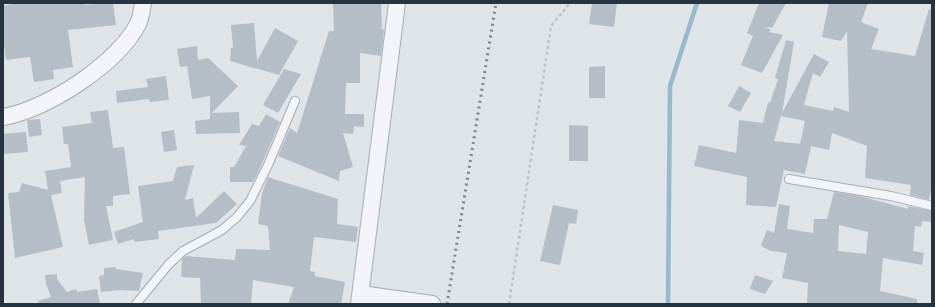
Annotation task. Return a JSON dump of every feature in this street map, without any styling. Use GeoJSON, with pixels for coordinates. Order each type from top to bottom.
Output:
{"type":"FeatureCollection","features":[{"type":"Feature","properties":{"kind":"street"},"geometry":{"type":"LineString","coordinates":[[3,117],[33,108],[56,97],[91,74],[119,50],[127,40],[139,23],[143,3]]}},
{"type":"Feature","properties":{"kind":"street"},"geometry":{"type":"LineString","coordinates":[[397,3],[360,299],[432,304]]}},
{"type":"Feature","properties":{"kind":"lane"},"geometry":{"type":"LineString","coordinates":[[136,304],[169,264],[183,252],[222,230],[237,217],[250,201],[268,165],[294,101]]}},
{"type":"Feature","properties":{"kind":"lane"},"geometry":{"type":"LineString","coordinates":[[789,179],[892,196],[932,206]]}},
{"type":"Feature","properties":{"kind":"path"},"geometry":{"type":"LineString","coordinates":[[509,304],[551,26],[570,3]]}},
{"type":"Feature","properties":{"kind":"building"},"geometry":{"type":"Polygon","coordinates":[[[19,3],[84,3],[85,5],[113,3],[116,25],[68,30],[73,67],[53,70],[54,79],[34,82],[30,57],[6,60],[3,38],[3,6],[19,3]]]}},
{"type":"Feature","properties":{"kind":"building"},"geometry":{"type":"Polygon","coordinates":[[[333,3],[381,3],[382,29],[384,30],[381,56],[360,53],[360,83],[346,83],[345,114],[364,114],[364,127],[354,126],[353,134],[343,133],[353,167],[340,171],[339,181],[278,156],[290,128],[297,133],[329,31],[334,31],[333,3]]]}},
{"type":"Feature","properties":{"kind":"building"},"geometry":{"type":"Polygon","coordinates":[[[592,3],[617,3],[614,27],[589,24],[592,3]]]}},
{"type":"Feature","properties":{"kind":"building"},"geometry":{"type":"Polygon","coordinates":[[[759,3],[786,3],[772,28],[765,27],[771,30],[769,32],[783,35],[762,73],[741,65],[753,36],[747,33],[759,3]]]}},
{"type":"Feature","properties":{"kind":"building"},"geometry":{"type":"Polygon","coordinates":[[[829,3],[868,3],[861,22],[879,29],[871,49],[915,56],[929,9],[932,10],[932,184],[929,200],[910,195],[911,185],[865,178],[867,146],[832,133],[829,150],[811,146],[805,174],[784,170],[776,207],[746,205],[747,177],[694,166],[699,145],[736,153],[739,120],[763,123],[768,102],[770,103],[778,79],[775,78],[786,40],[794,42],[782,113],[814,54],[829,62],[820,77],[813,73],[804,105],[833,111],[834,107],[849,112],[847,31],[841,41],[822,37],[829,3]],[[781,116],[774,141],[800,144],[805,121],[781,116]]]}},
{"type":"Feature","properties":{"kind":"building"},"geometry":{"type":"Polygon","coordinates":[[[254,23],[257,61],[275,28],[298,41],[279,75],[230,61],[231,48],[233,48],[231,25],[254,23]]]}},
{"type":"Feature","properties":{"kind":"building"},"geometry":{"type":"Polygon","coordinates":[[[197,46],[198,60],[208,58],[238,86],[212,113],[239,112],[240,133],[196,134],[195,121],[210,119],[210,96],[192,99],[187,66],[180,67],[177,49],[197,46]]]}},
{"type":"Feature","properties":{"kind":"building"},"geometry":{"type":"Polygon","coordinates":[[[605,66],[605,98],[589,98],[589,67],[605,66]]]}},
{"type":"Feature","properties":{"kind":"building"},"geometry":{"type":"Polygon","coordinates":[[[284,69],[301,74],[278,113],[263,105],[284,69]]]}},
{"type":"Feature","properties":{"kind":"building"},"geometry":{"type":"Polygon","coordinates":[[[166,76],[169,100],[150,102],[149,99],[117,103],[116,91],[148,87],[146,79],[166,76]]]}},
{"type":"Feature","properties":{"kind":"building"},"geometry":{"type":"Polygon","coordinates":[[[739,86],[751,93],[740,112],[728,106],[739,86]]]}},
{"type":"Feature","properties":{"kind":"building"},"geometry":{"type":"Polygon","coordinates":[[[108,110],[113,148],[124,147],[130,194],[113,196],[113,206],[106,206],[113,240],[89,245],[84,220],[85,177],[60,181],[62,193],[51,195],[63,247],[15,258],[8,193],[19,192],[22,183],[48,190],[45,171],[71,167],[68,144],[64,144],[62,127],[92,123],[90,112],[108,110]]]}},
{"type":"Feature","properties":{"kind":"building"},"geometry":{"type":"Polygon","coordinates":[[[266,114],[280,122],[257,175],[253,182],[230,182],[230,167],[234,167],[246,146],[239,145],[252,124],[259,126],[266,114]]]}},
{"type":"Feature","properties":{"kind":"building"},"geometry":{"type":"Polygon","coordinates":[[[40,119],[42,135],[29,137],[27,120],[40,119]]]}},
{"type":"Feature","properties":{"kind":"building"},"geometry":{"type":"Polygon","coordinates":[[[569,125],[588,126],[588,161],[569,161],[569,125]]]}},
{"type":"Feature","properties":{"kind":"building"},"geometry":{"type":"Polygon","coordinates":[[[174,130],[177,150],[164,152],[161,132],[174,130]]]}},
{"type":"Feature","properties":{"kind":"building"},"geometry":{"type":"Polygon","coordinates":[[[26,132],[28,152],[3,154],[3,134],[26,132]]]}},
{"type":"Feature","properties":{"kind":"building"},"geometry":{"type":"Polygon","coordinates":[[[194,165],[185,200],[193,198],[196,218],[224,191],[237,204],[216,223],[158,231],[159,239],[135,242],[134,239],[118,244],[114,232],[143,222],[138,186],[173,181],[177,167],[194,165]]]}},
{"type":"Feature","properties":{"kind":"building"},"geometry":{"type":"Polygon","coordinates":[[[268,177],[338,199],[337,224],[358,227],[356,242],[314,237],[310,271],[315,272],[315,276],[345,282],[341,304],[288,304],[294,287],[253,280],[251,304],[201,304],[200,278],[181,277],[182,259],[186,256],[235,260],[236,249],[270,250],[268,226],[258,224],[262,193],[268,177]]]}},
{"type":"Feature","properties":{"kind":"building"},"geometry":{"type":"Polygon","coordinates":[[[834,192],[860,196],[908,209],[908,206],[932,211],[932,222],[922,221],[921,227],[915,226],[913,251],[924,253],[922,265],[883,258],[880,291],[917,299],[917,304],[807,304],[808,283],[782,278],[787,253],[771,251],[761,246],[767,230],[774,233],[779,204],[790,206],[787,229],[813,233],[814,219],[827,219],[834,192]],[[839,225],[838,251],[866,254],[868,232],[839,225]]]}},
{"type":"Feature","properties":{"kind":"building"},"geometry":{"type":"Polygon","coordinates":[[[553,205],[578,210],[576,224],[569,223],[560,265],[540,261],[553,205]]]}},
{"type":"Feature","properties":{"kind":"building"},"geometry":{"type":"Polygon","coordinates":[[[116,267],[116,269],[143,273],[139,291],[119,290],[101,292],[99,276],[104,275],[104,268],[116,267]]]}},
{"type":"Feature","properties":{"kind":"building"},"geometry":{"type":"Polygon","coordinates":[[[57,274],[57,279],[67,292],[76,289],[77,292],[97,289],[100,304],[39,304],[38,301],[51,297],[46,284],[45,275],[57,274]]]}},
{"type":"Feature","properties":{"kind":"building"},"geometry":{"type":"Polygon","coordinates":[[[755,275],[773,281],[765,294],[750,289],[755,275]]]}},
{"type":"Feature","properties":{"kind":"waterway"},"geometry":{"type":"LineString","coordinates":[[668,304],[670,86],[697,3]]}},
{"type":"Feature","properties":{"kind":"railway"},"geometry":{"type":"LineString","coordinates":[[447,304],[496,3]]}}]}
